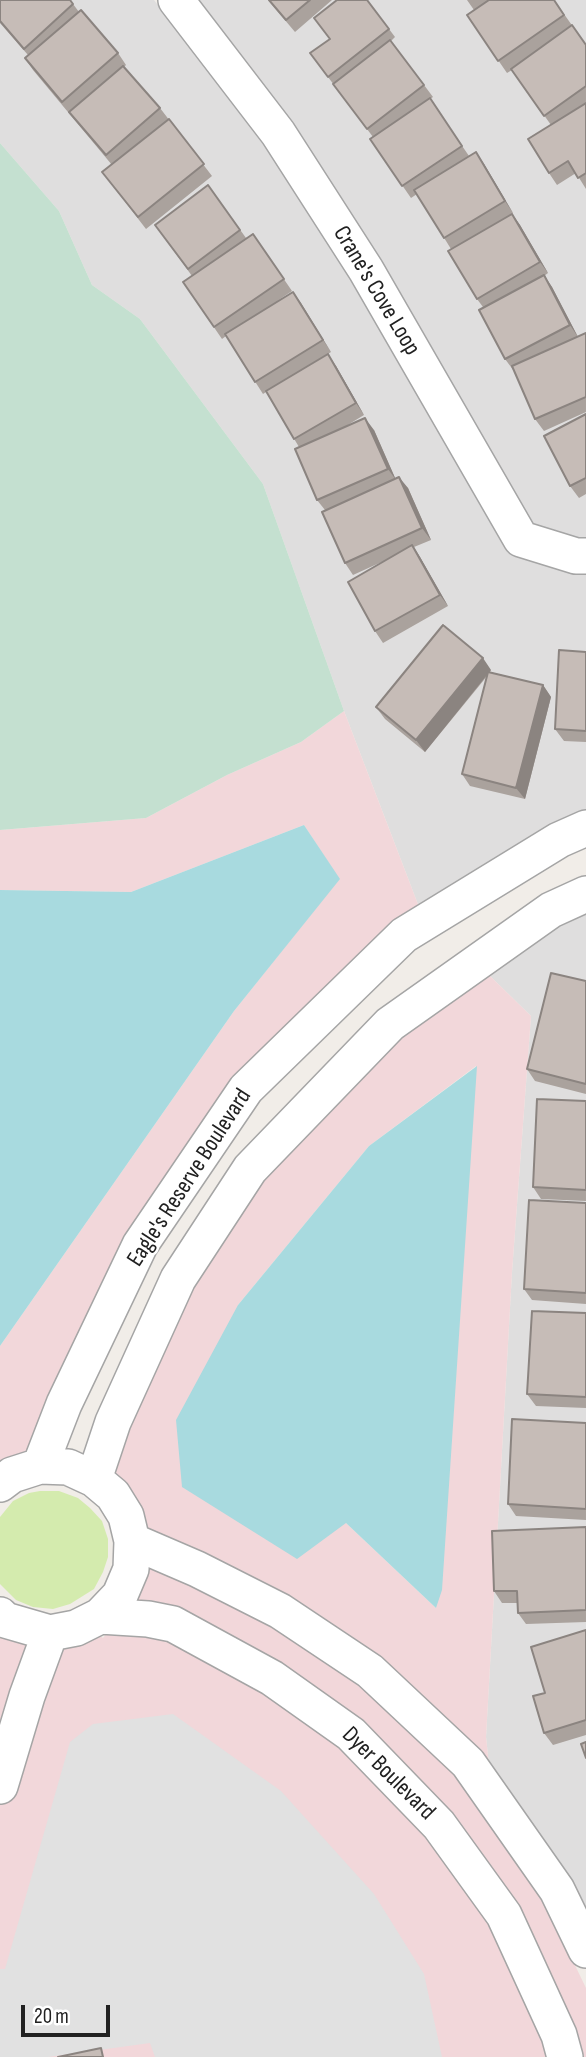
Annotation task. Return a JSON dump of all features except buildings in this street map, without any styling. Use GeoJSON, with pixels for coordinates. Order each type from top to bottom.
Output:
{"type":"FeatureCollection","features":[{"type":"Feature","properties":{"kind":"street","name":"Crane's Cove Loop"},"geometry":{"type":"LineString","coordinates":[[176,0],[278,133],[366,270],[521,539],[576,556],[586,556]]}},
{"type":"Feature","properties":{"kind":"street","name":"Eagle's Reserve Boulevard"},"geometry":{"type":"LineString","coordinates":[[40,1466],[64,1404],[140,1245],[246,1089],[404,935],[559,840],[586,828]]}},
{"type":"Feature","properties":{"kind":"street","name":"Eagle's Reserve Boulevard"},"geometry":{"type":"LineString","coordinates":[[94,1479],[113,1422],[178,1279],[250,1169],[390,1024],[551,910],[586,894]]}},
{"type":"Feature","properties":{"kind":"street"},"geometry":{"type":"LineString","coordinates":[[0,1484],[12,1475],[40,1466],[68,1467],[94,1479],[113,1495],[126,1516],[132,1541],[131,1569],[120,1595],[100,1616],[76,1628],[50,1633],[2,1623]]}},
{"type":"Feature","properties":{"kind":"street"},"geometry":{"type":"LineString","coordinates":[[132,1541],[197,1569],[280,1611],[370,1671],[468,1763],[557,1890],[586,1950]]}},
{"type":"Feature","properties":{"kind":"street","name":"Dyer Boulevard"},"geometry":{"type":"LineString","coordinates":[[100,1616],[148,1619],[173,1624],[272,1678],[351,1734],[439,1825],[504,1915],[559,2035],[565,2057]]}},
{"type":"Feature","properties":{"kind":"street"},"geometry":{"type":"LineString","coordinates":[[0,1786],[27,1696],[50,1633]]}},
{"type":"Feature","properties":{"kind":"shaded area"},"geometry":{"type":"Polygon","coordinates":[[[0,0],[154,0],[264,141],[351,278],[506,545],[586,570],[586,811],[419,907],[344,711],[263,484],[140,319],[92,285],[59,211],[0,143],[0,0]]]}},
{"type":"Feature","properties":{"kind":"shaded area"},"geometry":{"type":"Polygon","coordinates":[[[196,0],[586,0],[586,540],[534,526],[196,0]]]}},
{"type":"Feature","properties":{"kind":"shaded area"},"geometry":{"type":"Polygon","coordinates":[[[344,711],[419,907],[231,1081],[26,1454],[0,1463],[0,1346],[234,1011],[339,879],[304,825],[131,892],[0,890],[0,830],[146,818],[227,775],[301,742],[344,711]]]}},
{"type":"Feature","properties":{"kind":"shaded area"},"geometry":{"type":"Polygon","coordinates":[[[586,911],[586,1911],[569,1877],[489,1765],[486,1737],[512,1272],[531,1016],[488,974],[560,923],[586,911]]]}},
{"type":"Feature","properties":{"kind":"shaded area"},"geometry":{"type":"Polygon","coordinates":[[[488,974],[531,1016],[512,1272],[486,1737],[489,1765],[148,1530],[141,1509],[114,1474],[129,1427],[193,1286],[264,1178],[402,1035],[488,974]],[[476,1066],[369,1146],[238,1305],[346,1523],[436,1608],[476,1066]]]}},
{"type":"Feature","properties":{"kind":"shaded area"},"geometry":{"type":"Polygon","coordinates":[[[148,1565],[270,1623],[359,1682],[454,1773],[542,1897],[586,1988],[586,2057],[583,2057],[575,2029],[454,1817],[135,1603],[148,1565]]]}},
{"type":"Feature","properties":{"kind":"shaded area"},"geometry":{"type":"Polygon","coordinates":[[[108,1632],[166,1638],[262,1690],[339,1744],[425,1834],[488,1922],[543,2039],[548,2057],[0,2057],[0,1635],[99,1635],[103,1638],[108,1632]]]}},
{"type":"Feature","properties":{"kind":"shaded area"},"geometry":{"type":"Polygon","coordinates":[[[173,1714],[281,1791],[374,1894],[424,1974],[442,2057],[155,2057],[150,2043],[48,2057],[0,2057],[0,1969],[5,1969],[70,1742],[93,1724],[173,1714]]]}},
{"type":"Feature","properties":{"kind":"green space"},"geometry":{"type":"Polygon","coordinates":[[[0,143],[59,211],[92,285],[140,319],[263,484],[344,711],[301,742],[227,775],[146,818],[0,830],[0,143]]]}},
{"type":"Feature","properties":{"kind":"green space"},"geometry":{"type":"Polygon","coordinates":[[[40,1491],[59,1491],[78,1498],[102,1521],[108,1539],[108,1557],[94,1589],[70,1604],[53,1609],[33,1607],[16,1600],[0,1584],[0,1517],[13,1501],[40,1491]]]}},
{"type":"Feature","properties":{"kind":"water"},"geometry":{"type":"Polygon","coordinates":[[[304,825],[340,879],[234,1011],[0,1346],[0,890],[131,892],[304,825]]]}},
{"type":"Feature","properties":{"kind":"water"},"geometry":{"type":"Polygon","coordinates":[[[477,1066],[442,1590],[436,1608],[346,1523],[297,1559],[182,1487],[176,1420],[238,1305],[369,1146],[477,1066]]]}}]}
